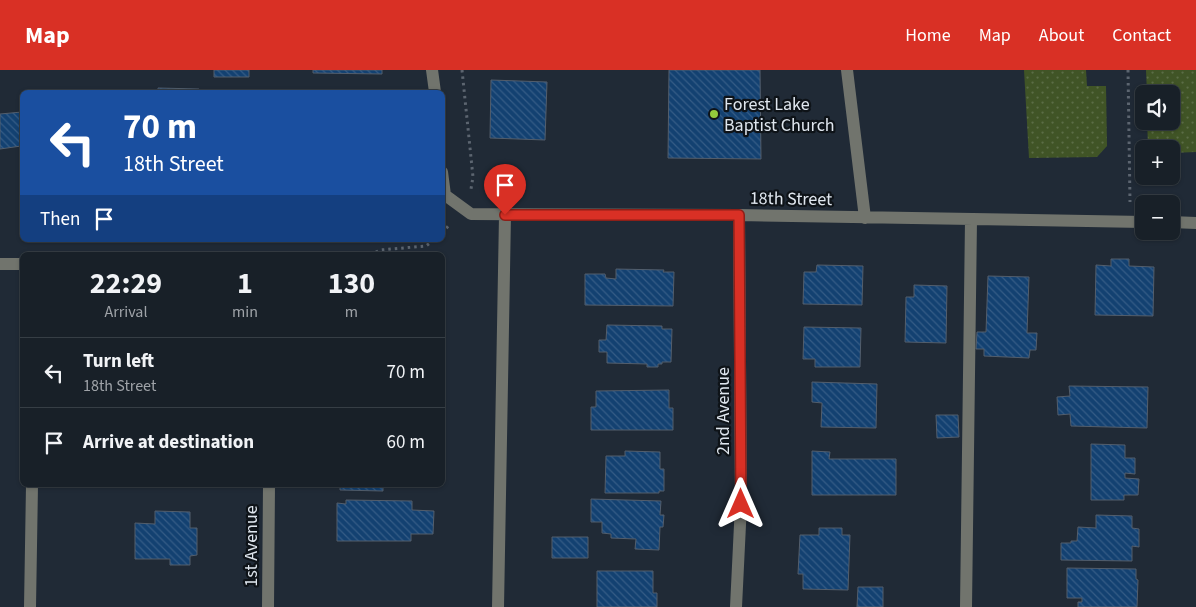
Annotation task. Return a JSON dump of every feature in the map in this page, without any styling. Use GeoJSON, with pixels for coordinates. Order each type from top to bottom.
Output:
{"type":"FeatureCollection","features":[{"type":"Feature","properties":{"kind":"street"},"geometry":{"type":"LineString","coordinates":[[432,70],[435,90]]}},
{"type":"Feature","properties":{"kind":"street"},"geometry":{"type":"LineString","coordinates":[[847,70],[865,218]]}},
{"type":"Feature","properties":{"kind":"street","name":"18th Street"},"geometry":{"type":"LineString","coordinates":[[445,195],[471,214],[739,215],[1135,222]]}},
{"type":"Feature","properties":{"kind":"street"},"geometry":{"type":"LineString","coordinates":[[498,607],[505,215]]}},
{"type":"Feature","properties":{"kind":"street","name":"2nd Avenue"},"geometry":{"type":"LineString","coordinates":[[736,607],[741,504],[739,215]]}},
{"type":"Feature","properties":{"kind":"street"},"geometry":{"type":"LineString","coordinates":[[966,607],[971,220]]}},
{"type":"Feature","properties":{"kind":"street"},"geometry":{"type":"LineString","coordinates":[[1180,223],[1196,224]]}},
{"type":"Feature","properties":{"kind":"street"},"geometry":{"type":"LineString","coordinates":[[0,264],[20,264]]}},
{"type":"Feature","properties":{"kind":"street"},"geometry":{"type":"LineString","coordinates":[[30,607],[32,487]]}},
{"type":"Feature","properties":{"kind":"street","name":"1st Avenue"},"geometry":{"type":"LineString","coordinates":[[268,607],[269,487]]}},
{"type":"Feature","properties":{"kind":"path"},"geometry":{"type":"LineString","coordinates":[[445,231],[472,188],[473,177],[462,70]]}},
{"type":"Feature","properties":{"kind":"path"},"geometry":{"type":"LineString","coordinates":[[1128,70],[1130,203]]}},
{"type":"Feature","properties":{"kind":"path"},"geometry":{"type":"LineString","coordinates":[[376,252],[380,250],[426,246],[431,242]]}},
{"type":"Feature","properties":{"kind":"green space"},"geometry":{"type":"Polygon","coordinates":[[[1024,70],[1086,70],[1087,86],[1106,86],[1107,146],[1097,157],[1029,158],[1024,70]]]}},
{"type":"Feature","properties":{"kind":"green space"},"geometry":{"type":"Polygon","coordinates":[[[1146,70],[1196,70],[1196,152],[1180,153],[1180,140],[1148,140],[1147,130],[1180,130],[1180,85],[1147,85],[1146,70]]]}},
{"type":"Feature","properties":{"kind":"building"},"geometry":{"type":"Polygon","coordinates":[[[214,70],[249,70],[249,77],[214,77],[214,70]]]}},
{"type":"Feature","properties":{"kind":"building"},"geometry":{"type":"Polygon","coordinates":[[[313,70],[382,70],[382,74],[313,73],[313,70]]]}},
{"type":"Feature","properties":{"kind":"building","name":"Forest Lake Baptist Church"},"geometry":{"type":"Polygon","coordinates":[[[669,70],[760,70],[761,159],[668,158],[669,70]]]}},
{"type":"Feature","properties":{"kind":"building"},"geometry":{"type":"Polygon","coordinates":[[[491,80],[547,82],[545,140],[490,138],[491,80]]]}},
{"type":"Feature","properties":{"kind":"building"},"geometry":{"type":"Polygon","coordinates":[[[158,88],[199,89],[199,90],[158,90],[158,88]]]}},
{"type":"Feature","properties":{"kind":"building"},"geometry":{"type":"Polygon","coordinates":[[[20,112],[20,146],[0,149],[0,114],[20,112]]]}},
{"type":"Feature","properties":{"kind":"building"},"geometry":{"type":"Polygon","coordinates":[[[1111,259],[1129,259],[1129,266],[1154,267],[1153,316],[1095,315],[1096,265],[1111,266],[1111,259]]]}},
{"type":"Feature","properties":{"kind":"building"},"geometry":{"type":"Polygon","coordinates":[[[817,265],[863,266],[862,305],[803,304],[804,272],[816,272],[817,265]]]}},
{"type":"Feature","properties":{"kind":"building"},"geometry":{"type":"Polygon","coordinates":[[[616,269],[674,272],[673,306],[585,305],[585,274],[605,274],[606,278],[616,279],[616,269]]]}},
{"type":"Feature","properties":{"kind":"building"},"geometry":{"type":"Polygon","coordinates":[[[988,276],[1029,277],[1027,333],[1037,333],[1036,350],[1030,350],[1029,358],[984,356],[984,349],[976,349],[977,332],[986,332],[988,276]]]}},
{"type":"Feature","properties":{"kind":"building"},"geometry":{"type":"Polygon","coordinates":[[[914,285],[947,286],[946,343],[905,342],[906,297],[914,297],[914,285]]]}},
{"type":"Feature","properties":{"kind":"building"},"geometry":{"type":"Polygon","coordinates":[[[607,325],[662,326],[662,329],[672,329],[671,362],[662,362],[662,364],[658,364],[658,367],[647,367],[647,364],[607,363],[607,352],[599,352],[599,340],[606,340],[607,325]]]}},
{"type":"Feature","properties":{"kind":"building"},"geometry":{"type":"Polygon","coordinates":[[[804,327],[861,328],[860,367],[815,367],[815,359],[803,359],[804,327]]]}},
{"type":"Feature","properties":{"kind":"building"},"geometry":{"type":"Polygon","coordinates":[[[812,382],[877,384],[876,428],[821,427],[822,403],[812,402],[812,382]]]}},
{"type":"Feature","properties":{"kind":"building"},"geometry":{"type":"Polygon","coordinates":[[[1069,386],[1148,387],[1147,428],[1071,426],[1070,414],[1058,415],[1057,397],[1070,396],[1069,386]]]}},
{"type":"Feature","properties":{"kind":"building"},"geometry":{"type":"Polygon","coordinates":[[[669,390],[669,408],[673,408],[673,430],[591,430],[591,407],[596,407],[596,391],[669,390]]]}},
{"type":"Feature","properties":{"kind":"building"},"geometry":{"type":"Polygon","coordinates":[[[936,415],[958,415],[959,437],[937,438],[936,415]]]}},
{"type":"Feature","properties":{"kind":"building"},"geometry":{"type":"Polygon","coordinates":[[[1091,444],[1125,445],[1125,458],[1135,458],[1135,474],[1125,473],[1125,478],[1139,479],[1138,495],[1124,495],[1124,500],[1091,500],[1091,444]]]}},
{"type":"Feature","properties":{"kind":"building"},"geometry":{"type":"Polygon","coordinates":[[[625,451],[660,452],[660,469],[664,469],[664,491],[659,491],[659,493],[605,493],[606,456],[625,456],[625,451]]]}},
{"type":"Feature","properties":{"kind":"building"},"geometry":{"type":"Polygon","coordinates":[[[812,451],[830,452],[829,459],[896,459],[896,495],[812,495],[812,451]]]}},
{"type":"Feature","properties":{"kind":"building"},"geometry":{"type":"Polygon","coordinates":[[[340,487],[383,487],[383,491],[340,490],[340,487]]]}},
{"type":"Feature","properties":{"kind":"building"},"geometry":{"type":"Polygon","coordinates":[[[591,499],[661,501],[660,515],[664,515],[663,527],[660,527],[659,550],[635,549],[636,539],[611,538],[611,534],[602,533],[602,522],[591,522],[591,499]]]}},
{"type":"Feature","properties":{"kind":"building"},"geometry":{"type":"Polygon","coordinates":[[[346,500],[412,501],[412,510],[434,511],[433,534],[411,534],[411,541],[337,541],[337,503],[346,504],[346,500]]]}},
{"type":"Feature","properties":{"kind":"building"},"geometry":{"type":"Polygon","coordinates":[[[155,511],[190,512],[190,528],[197,528],[197,555],[190,556],[190,565],[170,565],[170,559],[135,559],[135,523],[155,524],[155,511]]]}},
{"type":"Feature","properties":{"kind":"building"},"geometry":{"type":"Polygon","coordinates":[[[1096,515],[1132,516],[1132,528],[1139,529],[1139,547],[1132,546],[1132,561],[1061,560],[1061,543],[1077,541],[1078,527],[1096,528],[1096,515]]]}},
{"type":"Feature","properties":{"kind":"building"},"geometry":{"type":"Polygon","coordinates":[[[819,528],[842,528],[842,535],[850,535],[848,590],[803,589],[803,574],[798,574],[800,535],[819,535],[819,528]]]}},
{"type":"Feature","properties":{"kind":"building"},"geometry":{"type":"Polygon","coordinates":[[[552,537],[588,537],[588,558],[552,558],[552,537]]]}},
{"type":"Feature","properties":{"kind":"building"},"geometry":{"type":"Polygon","coordinates":[[[1067,568],[1136,569],[1136,579],[1138,580],[1137,607],[1078,607],[1078,602],[1082,602],[1082,598],[1067,598],[1067,568]]]}},
{"type":"Feature","properties":{"kind":"building"},"geometry":{"type":"Polygon","coordinates":[[[597,571],[653,571],[653,593],[657,593],[657,607],[597,607],[597,571]]]}},
{"type":"Feature","properties":{"kind":"building"},"geometry":{"type":"Polygon","coordinates":[[[858,587],[883,587],[883,607],[857,607],[858,587]]]}},
{"type":"Feature","properties":{"kind":"place","name":"Forest Lake Baptist Church"},"geometry":{"type":"Point","coordinates":[714,114]}},
{"type":"Feature","properties":{"kind":"route"},"geometry":{"type":"LineString","coordinates":[[505,215],[739,215],[741,504]]}}]}
